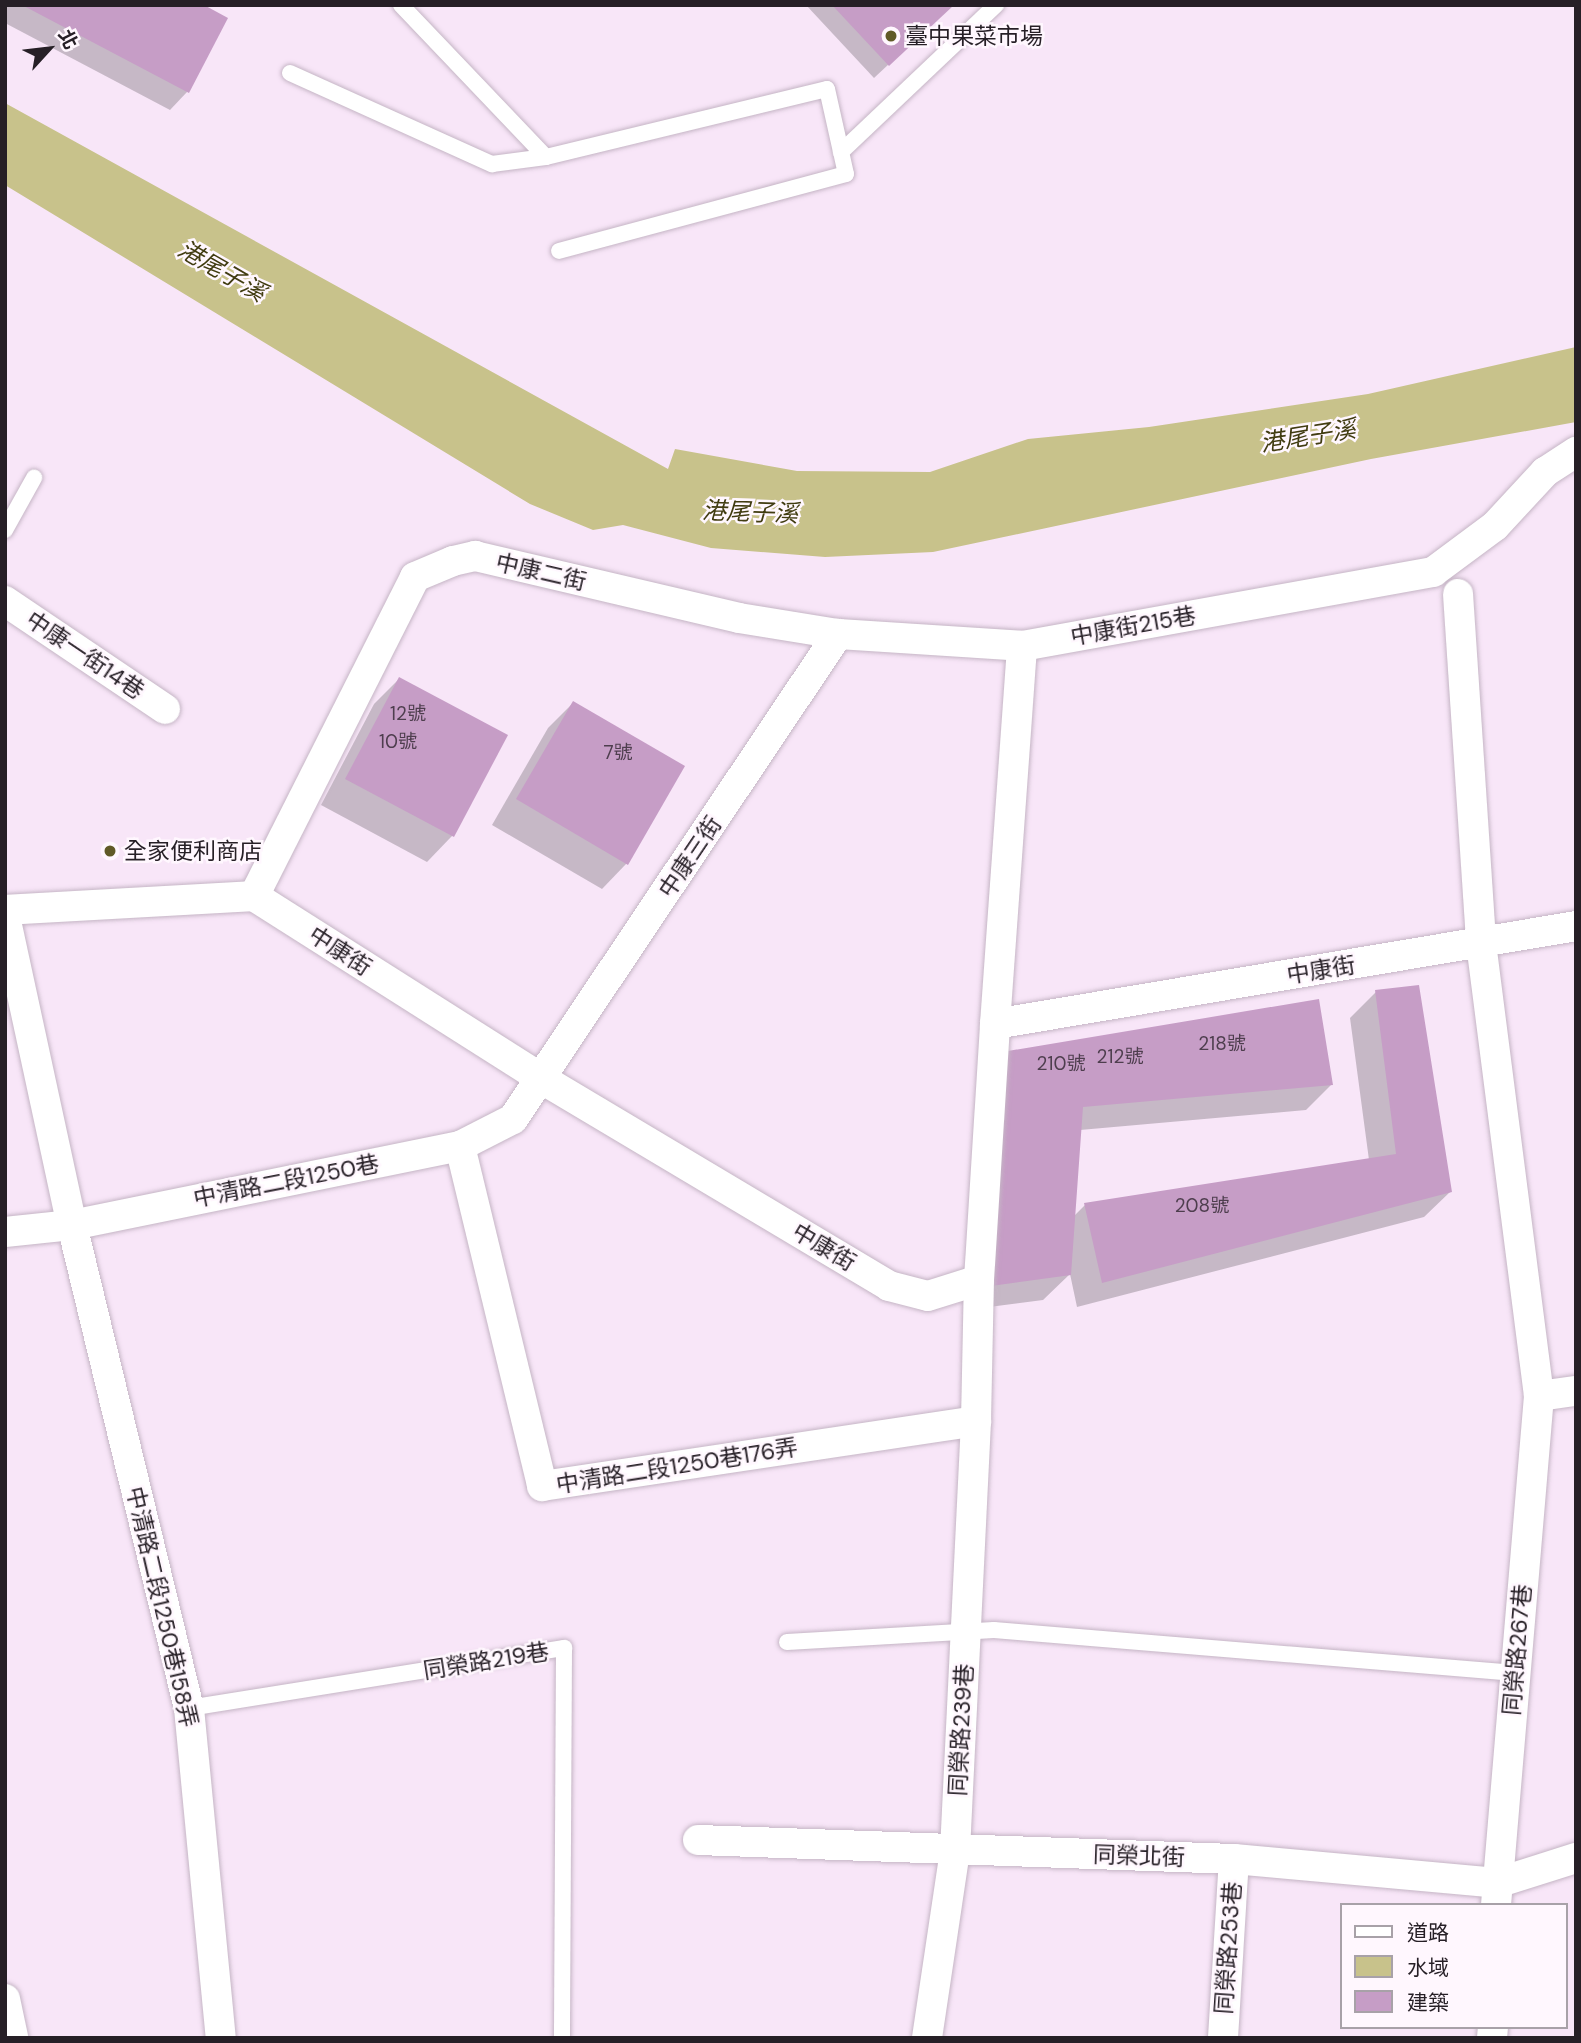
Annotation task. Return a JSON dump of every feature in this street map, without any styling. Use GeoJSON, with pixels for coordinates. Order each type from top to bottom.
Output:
{"type":"FeatureCollection","features":[{"type":"Feature","properties":{"kind":"street","name":"中康街215巷"},"geometry":{"type":"LineString","coordinates":[[1022,646],[1433,572],[1495,526],[1545,472],[1576,452]]}},
{"type":"Feature","properties":{"kind":"street","name":"中康二街"},"geometry":{"type":"LineString","coordinates":[[254,896],[415,577],[475,556],[738,618],[838,634],[1022,646]]}},
{"type":"Feature","properties":{"kind":"street"},"geometry":{"type":"LineString","coordinates":[[1458,594],[1481,943],[1539,1396],[1576,1391]]}},
{"type":"Feature","properties":{"kind":"street","name":"中康一街14巷"},"geometry":{"type":"LineString","coordinates":[[5,601],[165,709]]}},
{"type":"Feature","properties":{"kind":"street","name":"中康三街"},"geometry":{"type":"LineString","coordinates":[[541,1079],[838,634]]}},
{"type":"Feature","properties":{"kind":"street"},"geometry":{"type":"LineString","coordinates":[[976,1421],[979,1280],[1022,646]]}},
{"type":"Feature","properties":{"kind":"street"},"geometry":{"type":"LineString","coordinates":[[5,913],[254,896]]}},
{"type":"Feature","properties":{"kind":"street","name":"中康街"},"geometry":{"type":"LineString","coordinates":[[254,896],[541,1079],[889,1286],[928,1296],[979,1280]]}},
{"type":"Feature","properties":{"kind":"street","name":"中清路二段1250巷158弄"},"geometry":{"type":"LineString","coordinates":[[5,913],[72,1225],[189,1709],[221,2038]]}},
{"type":"Feature","properties":{"kind":"street","name":"中康街"},"geometry":{"type":"LineString","coordinates":[[995,1024],[1576,926]]}},
{"type":"Feature","properties":{"kind":"street","name":"中清路二段1250巷"},"geometry":{"type":"LineString","coordinates":[[5,1232],[72,1225],[460,1146],[513,1119],[541,1079]]}},
{"type":"Feature","properties":{"kind":"street","name":"中清路二段1250巷176弄"},"geometry":{"type":"LineString","coordinates":[[460,1146],[542,1486],[976,1421]]}},
{"type":"Feature","properties":{"kind":"street","name":"同榮路267巷"},"geometry":{"type":"LineString","coordinates":[[1496,1894],[1539,1396]]}},
{"type":"Feature","properties":{"kind":"street","name":"同榮路239巷"},"geometry":{"type":"LineString","coordinates":[[927,2038],[955,1851],[976,1421]]}},
{"type":"Feature","properties":{"kind":"street","name":"同榮北街"},"geometry":{"type":"LineString","coordinates":[[698,1840],[1234,1859],[1496,1894],[1576,1858]]}},
{"type":"Feature","properties":{"kind":"street","name":"同榮路253巷"},"geometry":{"type":"LineString","coordinates":[[1223,2038],[1234,1859]]}},
{"type":"Feature","properties":{"kind":"street"},"geometry":{"type":"LineString","coordinates":[[5,1999],[13,2038]]}},
{"type":"Feature","properties":{"kind":"lane"},"geometry":{"type":"LineString","coordinates":[[401,5],[546,157]]}},
{"type":"Feature","properties":{"kind":"lane"},"geometry":{"type":"LineString","coordinates":[[841,152],[996,5]]}},
{"type":"Feature","properties":{"kind":"lane"},"geometry":{"type":"LineString","coordinates":[[290,73],[492,164],[546,157],[827,89],[846,174],[559,251]]}},
{"type":"Feature","properties":{"kind":"lane"},"geometry":{"type":"LineString","coordinates":[[5,530],[34,478]]}},
{"type":"Feature","properties":{"kind":"lane"},"geometry":{"type":"LineString","coordinates":[[787,1642],[966,1631],[1515,1673]]}},
{"type":"Feature","properties":{"kind":"lane","name":"同榮路219巷"},"geometry":{"type":"LineString","coordinates":[[189,1709],[564,1648],[562,2038]]}},
{"type":"Feature","properties":{"kind":"water","name":"港尾子溪"},"geometry":{"type":"Polygon","coordinates":[[[5,103],[668,469],[675,449],[797,471],[930,472],[1028,439],[1149,427],[1368,394],[1576,347],[1576,422],[1371,459],[933,552],[825,557],[711,548],[623,525],[593,530],[530,504],[5,185],[5,103]]]}},
{"type":"Feature","properties":{"kind":"building"},"geometry":{"type":"Polygon","coordinates":[[[22,5],[204,5],[228,18],[189,93],[22,5]]]}},
{"type":"Feature","properties":{"kind":"building","name":"臺中果菜市場"},"geometry":{"type":"Polygon","coordinates":[[[832,5],[954,5],[889,66],[832,5]]]}},
{"type":"Feature","properties":{"kind":"building"},"geometry":{"type":"Polygon","coordinates":[[[399,677],[508,735],[454,837],[345,779],[399,677]]]}},
{"type":"Feature","properties":{"kind":"building"},"geometry":{"type":"Polygon","coordinates":[[[573,701],[685,766],[628,865],[516,799],[573,701]]]}},
{"type":"Feature","properties":{"kind":"building"},"geometry":{"type":"Polygon","coordinates":[[[1419,985],[1452,1192],[1102,1283],[1084,1203],[1396,1154],[1375,990],[1419,985]]]}},
{"type":"Feature","properties":{"kind":"building"},"geometry":{"type":"Polygon","coordinates":[[[1319,999],[1333,1085],[1083,1107],[1071,1275],[991,1286],[1002,1052],[1319,999]]]}},
{"type":"Feature","properties":{"kind":"place","name":"臺中果菜市場"},"geometry":{"type":"Point","coordinates":[891,36]}},
{"type":"Feature","properties":{"kind":"place","name":"全家便利商店"},"geometry":{"type":"Point","coordinates":[110,851]}}]}
